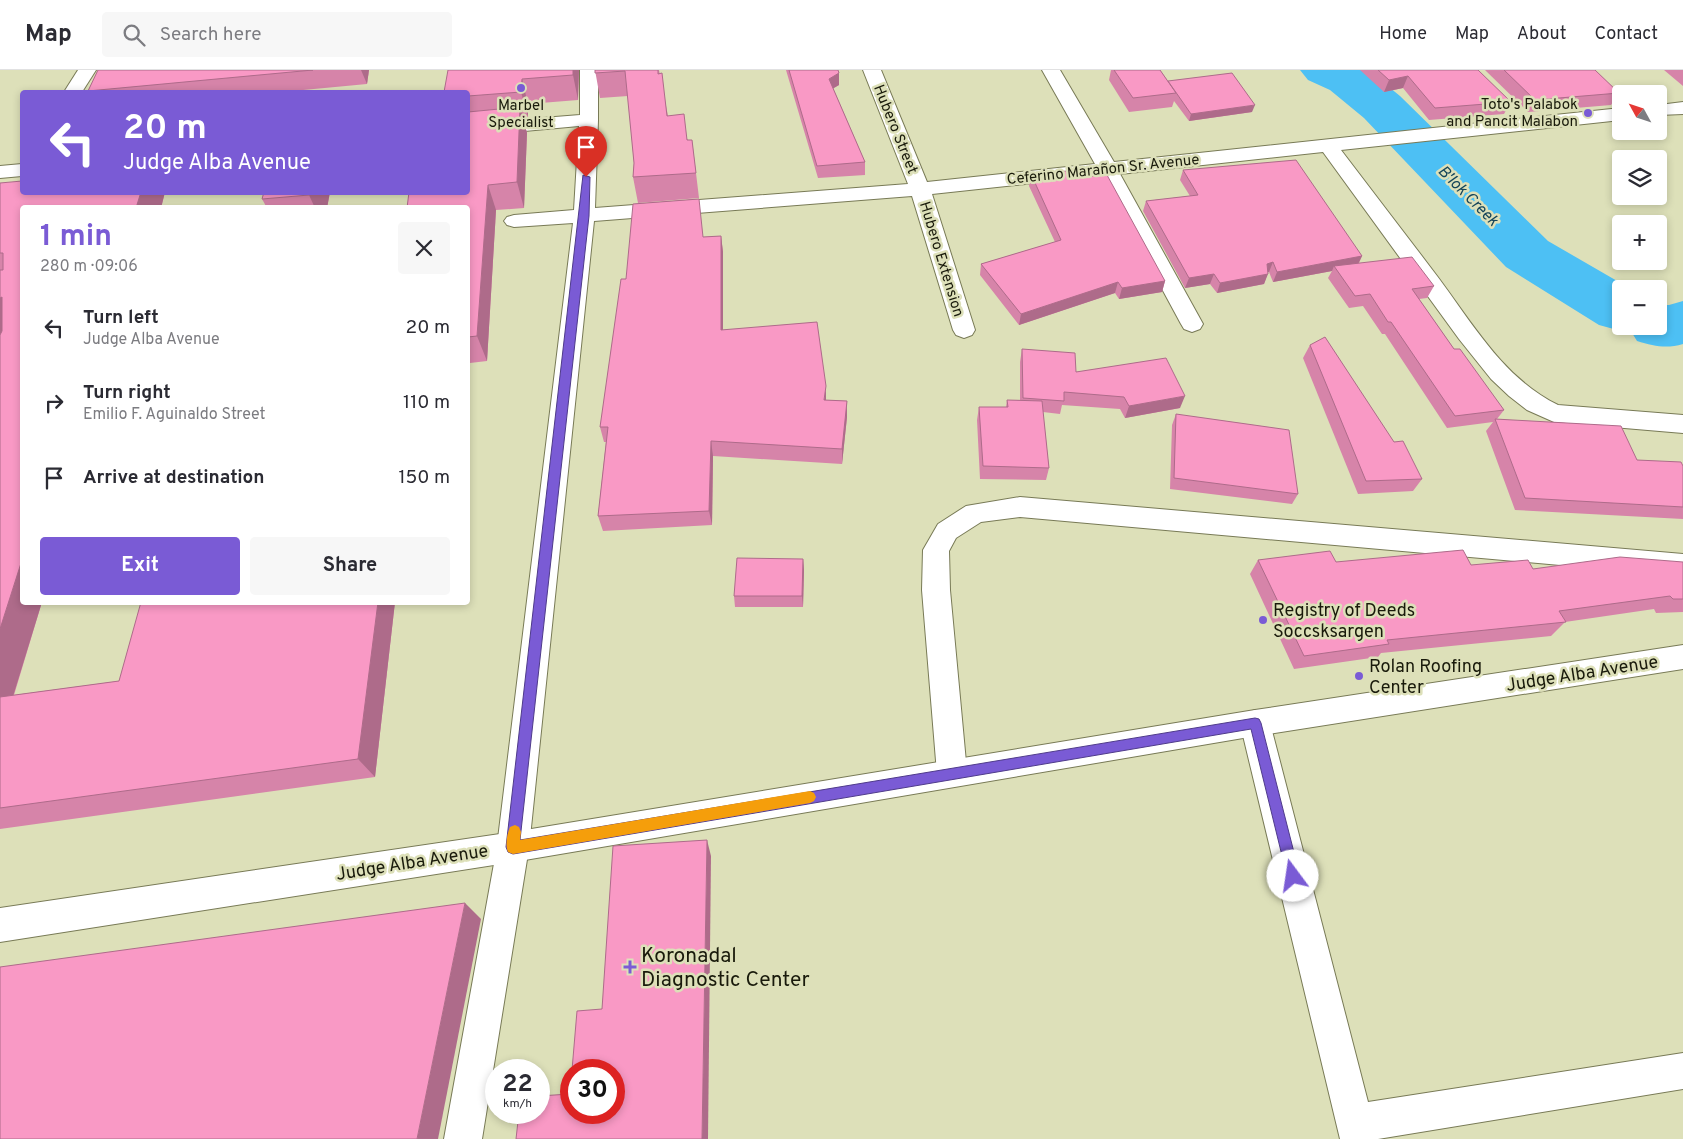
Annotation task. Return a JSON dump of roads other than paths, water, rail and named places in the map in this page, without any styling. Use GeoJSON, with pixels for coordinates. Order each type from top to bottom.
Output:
{"type":"FeatureCollection","features":[{"type":"Feature","properties":{"kind":"street"},"geometry":{"type":"LineString","coordinates":[[74,90],[87,70]]}},
{"type":"Feature","properties":{"kind":"street"},"geometry":{"type":"LineString","coordinates":[[463,1139],[513,847],[584,216],[589,120],[589,70]]}},
{"type":"Feature","properties":{"kind":"street","name":"Hubero Street"},"geometry":{"type":"LineString","coordinates":[[872,70],[920,189]]}},
{"type":"Feature","properties":{"kind":"street"},"geometry":{"type":"LineString","coordinates":[[1051,70],[1192,324]]}},
{"type":"Feature","properties":{"kind":"street"},"geometry":{"type":"LineString","coordinates":[[1668,109],[1683,108]]}},
{"type":"Feature","properties":{"kind":"street"},"geometry":{"type":"LineString","coordinates":[[1513,110],[1527,123]]}},
{"type":"Feature","properties":{"kind":"street","name":"Ceferino Marañon Sr. Avenue"},"geometry":{"type":"LineString","coordinates":[[514,221],[920,189],[1436,132],[1612,115]]}},
{"type":"Feature","properties":{"kind":"street"},"geometry":{"type":"LineString","coordinates":[[470,130],[589,120]]}},
{"type":"Feature","properties":{"kind":"street"},"geometry":{"type":"LineString","coordinates":[[1328,145],[1480,349],[1510,384],[1531,402],[1542,409],[1554,413],[1683,424]]}},
{"type":"Feature","properties":{"kind":"street"},"geometry":{"type":"LineString","coordinates":[[0,172],[20,170]]}},
{"type":"Feature","properties":{"kind":"street","name":"Hubero Extension"},"geometry":{"type":"LineString","coordinates":[[920,189],[964,330]]}},
{"type":"Feature","properties":{"kind":"street"},"geometry":{"type":"LineString","coordinates":[[952,773],[936,590],[936,550],[947,531],[975,513],[1020,507],[1683,565]]}},
{"type":"Feature","properties":{"kind":"street","name":"Judge Alba Avenue"},"geometry":{"type":"LineString","coordinates":[[0,925],[513,847],[1255,723],[1683,657]]}},
{"type":"Feature","properties":{"kind":"street"},"geometry":{"type":"LineString","coordinates":[[1255,723],[1357,1131],[1683,1071]]}},
{"type":"Feature","properties":{"kind":"waterway","name":"B'lok Creek"},"geometry":{"type":"LineString","coordinates":[[1325,70],[1348,79],[1382,107],[1527,254],[1612,305]]}},
{"type":"Feature","properties":{"kind":"waterway","name":"B'lok Creek"},"geometry":{"type":"LineString","coordinates":[[1667,326],[1683,322]]}},
{"type":"Feature","properties":{"kind":"place","name":"Marbel Specialist"},"geometry":{"type":"Point","coordinates":[521,88]}},
{"type":"Feature","properties":{"kind":"place","name":"Toto's Palabok and Pancit Malabon"},"geometry":{"type":"Point","coordinates":[1588,113]}},
{"type":"Feature","properties":{"kind":"place","name":"Registry of Deeds Soccsksargen"},"geometry":{"type":"Point","coordinates":[1263,620]}},
{"type":"Feature","properties":{"kind":"place","name":"Rolan Roofing Center"},"geometry":{"type":"Point","coordinates":[1359,676]}},
{"type":"Feature","properties":{"kind":"place","name":"Koronadal Diagnostic Center"},"geometry":{"type":"Point","coordinates":[630,967]}}]}
